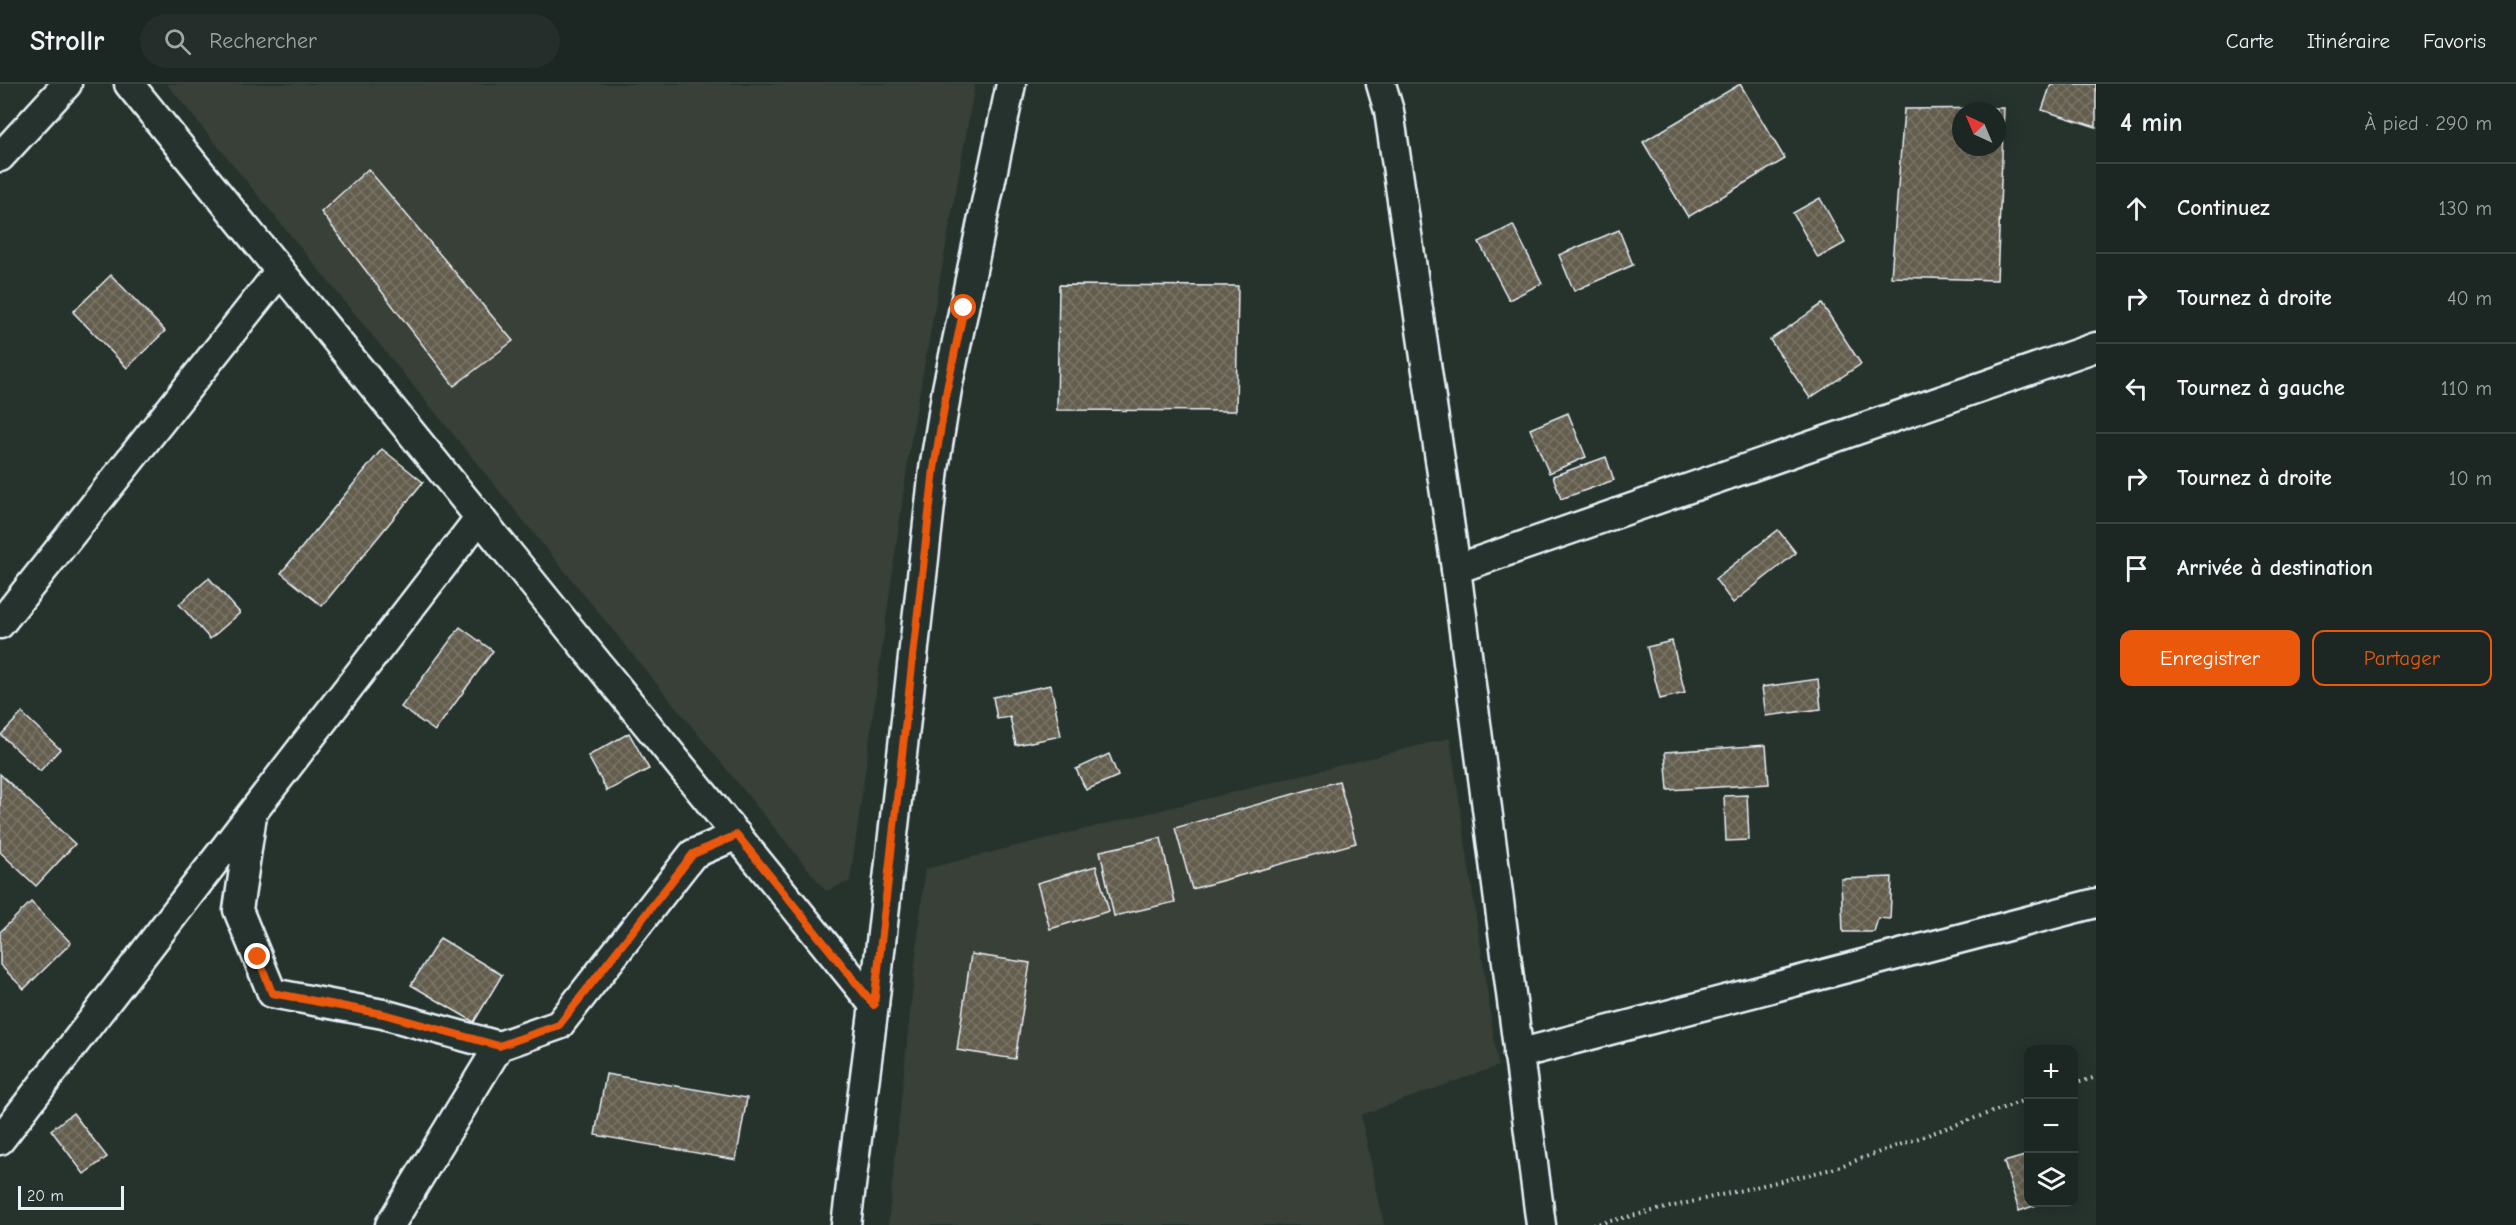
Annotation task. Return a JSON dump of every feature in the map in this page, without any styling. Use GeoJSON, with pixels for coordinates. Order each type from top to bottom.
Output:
{"type":"FeatureCollection","features":[{"type":"Feature","properties":{"kind":"street"},"geometry":{"type":"LineString","coordinates":[[0,157],[67,84]]}},
{"type":"Feature","properties":{"kind":"street"},"geometry":{"type":"LineString","coordinates":[[129,84],[874,1005]]}},
{"type":"Feature","properties":{"kind":"street"},"geometry":{"type":"LineString","coordinates":[[846,1225],[874,1005],[934,469],[947,389],[1011,84]]}},
{"type":"Feature","properties":{"kind":"street"},"geometry":{"type":"LineString","coordinates":[[1381,84],[1389,111],[1456,569],[1540,1225]]}},
{"type":"Feature","properties":{"kind":"street"},"geometry":{"type":"LineString","coordinates":[[0,624],[280,271]]}},
{"type":"Feature","properties":{"kind":"street"},"geometry":{"type":"LineString","coordinates":[[1456,569],[2096,346]]}},
{"type":"Feature","properties":{"kind":"street"},"geometry":{"type":"LineString","coordinates":[[0,1140],[480,517]]}},
{"type":"Feature","properties":{"kind":"street"},"geometry":{"type":"LineString","coordinates":[[252,812],[238,910],[272,993],[383,1014],[499,1046],[559,1025],[693,854],[737,835]]}},
{"type":"Feature","properties":{"kind":"street"},"geometry":{"type":"LineString","coordinates":[[1518,1054],[2096,903]]}},
{"type":"Feature","properties":{"kind":"street"},"geometry":{"type":"LineString","coordinates":[[390,1225],[499,1046]]}},
{"type":"Feature","properties":{"kind":"path"},"geometry":{"type":"LineString","coordinates":[[2078,1082],[2096,1077]]}},
{"type":"Feature","properties":{"kind":"path"},"geometry":{"type":"LineString","coordinates":[[1593,1225],[1832,1169],[2024,1100]]}},
{"type":"Feature","properties":{"kind":"shaded area"},"geometry":{"type":"Polygon","coordinates":[[[167,84],[975,84],[910,445],[850,881],[826,891],[167,84]]]}},
{"type":"Feature","properties":{"kind":"shaded area"},"geometry":{"type":"Polygon","coordinates":[[[1450,738],[1498,1066],[1361,1115],[1384,1225],[888,1225],[925,869],[1450,738]]]}},
{"type":"Feature","properties":{"kind":"building"},"geometry":{"type":"Polygon","coordinates":[[[1740,84],[1785,159],[1688,217],[1643,142],[1740,84]]]}},
{"type":"Feature","properties":{"kind":"building"},"geometry":{"type":"Polygon","coordinates":[[[2051,84],[2096,84],[2096,127],[2042,110],[2051,84]]]}},
{"type":"Feature","properties":{"kind":"building"},"geometry":{"type":"Polygon","coordinates":[[[1904,109],[1952,109],[1952,156],[2002,156],[1997,280],[1891,277],[1904,109]]]}},
{"type":"Feature","properties":{"kind":"building"},"geometry":{"type":"Polygon","coordinates":[[[368,169],[513,341],[454,386],[321,212],[368,169]]]}},
{"type":"Feature","properties":{"kind":"building"},"geometry":{"type":"Polygon","coordinates":[[[1820,198],[1845,243],[1818,258],[1793,213],[1820,198]]]}},
{"type":"Feature","properties":{"kind":"building"},"geometry":{"type":"Polygon","coordinates":[[[1513,225],[1542,283],[1509,300],[1479,242],[1513,225]]]}},
{"type":"Feature","properties":{"kind":"building"},"geometry":{"type":"Polygon","coordinates":[[[1619,230],[1633,265],[1574,291],[1559,255],[1619,230]]]}},
{"type":"Feature","properties":{"kind":"building"},"geometry":{"type":"Polygon","coordinates":[[[111,275],[165,331],[127,368],[73,312],[111,275]]]}},
{"type":"Feature","properties":{"kind":"building"},"geometry":{"type":"Polygon","coordinates":[[[1059,285],[1238,286],[1236,411],[1057,410],[1059,285]]]}},
{"type":"Feature","properties":{"kind":"building"},"geometry":{"type":"Polygon","coordinates":[[[1822,304],[1861,364],[1810,398],[1770,340],[1822,304]]]}},
{"type":"Feature","properties":{"kind":"building"},"geometry":{"type":"Polygon","coordinates":[[[1568,413],[1586,457],[1549,473],[1530,429],[1568,413]]]}},
{"type":"Feature","properties":{"kind":"building"},"geometry":{"type":"Polygon","coordinates":[[[382,449],[423,482],[322,606],[281,573],[382,449]]]}},
{"type":"Feature","properties":{"kind":"building"},"geometry":{"type":"Polygon","coordinates":[[[1606,457],[1614,480],[1561,499],[1553,476],[1606,457]]]}},
{"type":"Feature","properties":{"kind":"building"},"geometry":{"type":"Polygon","coordinates":[[[1778,530],[1796,553],[1733,603],[1715,579],[1778,530]]]}},
{"type":"Feature","properties":{"kind":"building"},"geometry":{"type":"Polygon","coordinates":[[[209,578],[240,613],[210,639],[179,604],[209,578]]]}},
{"type":"Feature","properties":{"kind":"building"},"geometry":{"type":"Polygon","coordinates":[[[460,627],[493,651],[435,731],[401,707],[460,627]]]}},
{"type":"Feature","properties":{"kind":"building"},"geometry":{"type":"Polygon","coordinates":[[[1672,641],[1685,693],[1660,699],[1647,647],[1672,641]]]}},
{"type":"Feature","properties":{"kind":"building"},"geometry":{"type":"Polygon","coordinates":[[[1818,679],[1821,709],[1766,716],[1762,687],[1818,679]]]}},
{"type":"Feature","properties":{"kind":"building"},"geometry":{"type":"Polygon","coordinates":[[[1051,685],[1061,736],[1016,745],[1010,717],[997,719],[993,697],[1051,685]]]}},
{"type":"Feature","properties":{"kind":"building"},"geometry":{"type":"Polygon","coordinates":[[[22,713],[60,749],[40,771],[1,735],[22,713]]]}},
{"type":"Feature","properties":{"kind":"building"},"geometry":{"type":"Polygon","coordinates":[[[629,733],[649,769],[607,791],[588,756],[629,733]]]}},
{"type":"Feature","properties":{"kind":"building"},"geometry":{"type":"Polygon","coordinates":[[[1766,745],[1769,784],[1668,790],[1665,752],[1766,745]]]}},
{"type":"Feature","properties":{"kind":"building"},"geometry":{"type":"Polygon","coordinates":[[[1109,754],[1118,776],[1086,790],[1076,769],[1109,754]]]}},
{"type":"Feature","properties":{"kind":"building"},"geometry":{"type":"Polygon","coordinates":[[[0,774],[75,844],[36,886],[0,852],[0,774]]]}},
{"type":"Feature","properties":{"kind":"building"},"geometry":{"type":"Polygon","coordinates":[[[1339,781],[1356,843],[1192,889],[1175,828],[1339,781]]]}},
{"type":"Feature","properties":{"kind":"building"},"geometry":{"type":"Polygon","coordinates":[[[1747,795],[1749,840],[1726,841],[1724,796],[1747,795]]]}},
{"type":"Feature","properties":{"kind":"building"},"geometry":{"type":"Polygon","coordinates":[[[1161,838],[1175,902],[1114,916],[1100,851],[1161,838]]]}},
{"type":"Feature","properties":{"kind":"building"},"geometry":{"type":"Polygon","coordinates":[[[1096,866],[1109,911],[1050,929],[1037,883],[1096,866]]]}},
{"type":"Feature","properties":{"kind":"building"},"geometry":{"type":"Polygon","coordinates":[[[1892,877],[1890,919],[1878,918],[1874,932],[1843,932],[1841,879],[1892,877]]]}},
{"type":"Feature","properties":{"kind":"building"},"geometry":{"type":"Polygon","coordinates":[[[31,902],[71,943],[24,989],[0,965],[0,932],[31,902]]]}},
{"type":"Feature","properties":{"kind":"building"},"geometry":{"type":"Polygon","coordinates":[[[440,938],[502,975],[474,1022],[411,985],[440,938]]]}},
{"type":"Feature","properties":{"kind":"building"},"geometry":{"type":"Polygon","coordinates":[[[971,954],[1030,963],[1015,1059],[957,1050],[971,954]]]}},
{"type":"Feature","properties":{"kind":"building"},"geometry":{"type":"Polygon","coordinates":[[[606,1074],[747,1098],[736,1160],[595,1135],[606,1074]]]}},
{"type":"Feature","properties":{"kind":"building"},"geometry":{"type":"Polygon","coordinates":[[[73,1113],[107,1157],[84,1174],[51,1130],[73,1113]]]}},
{"type":"Feature","properties":{"kind":"building"},"geometry":{"type":"Polygon","coordinates":[[[2024,1156],[2024,1207],[2031,1207],[2019,1211],[2004,1162],[2024,1156]]]}},
{"type":"Feature","properties":{"kind":"route"},"geometry":{"type":"LineString","coordinates":[[258,957],[272,993],[383,1014],[499,1046],[559,1025],[693,854],[737,835],[874,1005],[934,469],[947,389],[964,308]]}}]}
